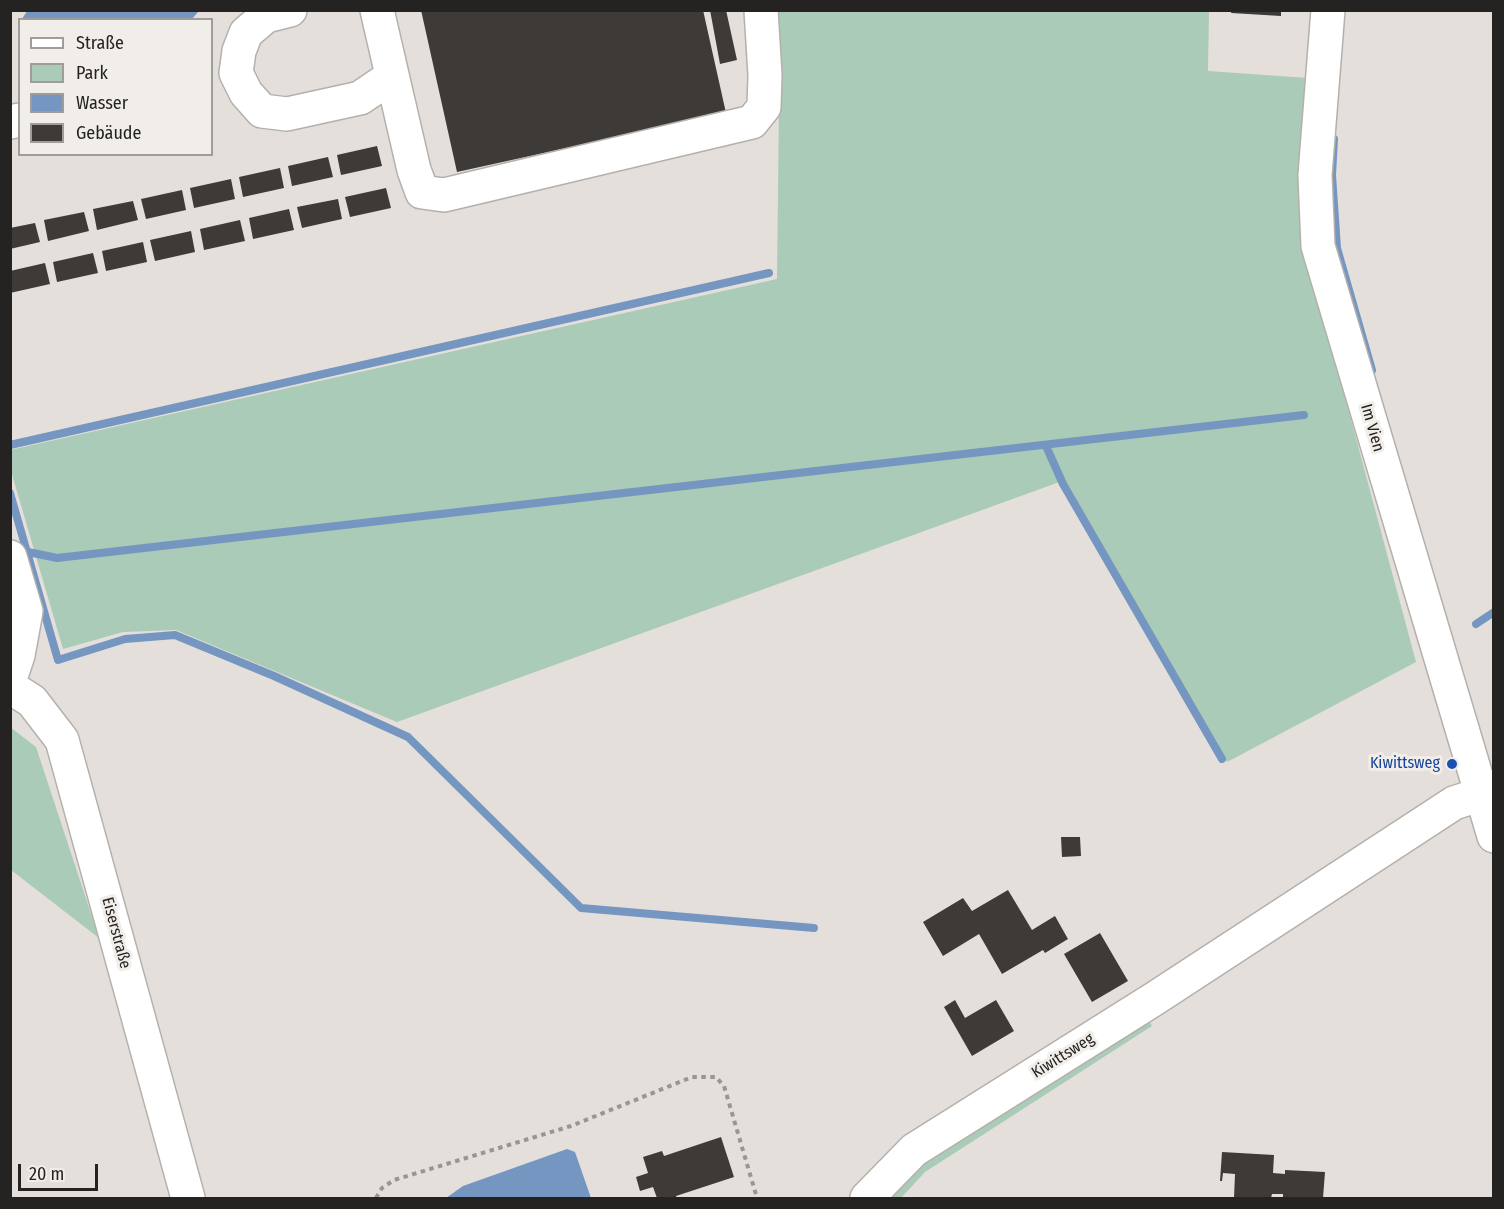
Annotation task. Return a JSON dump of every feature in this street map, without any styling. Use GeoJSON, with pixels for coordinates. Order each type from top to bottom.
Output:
{"type":"FeatureCollection","features":[{"type":"Feature","properties":{"kind":"street"},"geometry":{"type":"LineString","coordinates":[[290,10],[266,16],[246,33],[239,51],[224,75],[246,93],[262,111],[287,114],[360,98],[391,77]]}},
{"type":"Feature","properties":{"kind":"street"},"geometry":{"type":"LineString","coordinates":[[377,10],[414,170],[422,192],[444,195],[752,122],[764,107],[765,75],[761,10]]}},
{"type":"Feature","properties":{"kind":"street","name":"Im Vien"},"geometry":{"type":"LineString","coordinates":[[1328,10],[1315,175],[1318,246],[1494,836]]}},
{"type":"Feature","properties":{"kind":"street"},"geometry":{"type":"LineString","coordinates":[[10,557],[26,611],[18,655],[10,679]]}},
{"type":"Feature","properties":{"kind":"street","name":"Eiserstraße"},"geometry":{"type":"LineString","coordinates":[[10,687],[32,701],[62,740],[188,1198]]}},
{"type":"Feature","properties":{"kind":"street","name":"Kiwittsweg"},"geometry":{"type":"LineString","coordinates":[[867,1198],[914,1150],[1164,993],[1454,803],[1481,794]]}},
{"type":"Feature","properties":{"kind":"path"},"geometry":{"type":"LineString","coordinates":[[376,1198],[382,1188],[394,1180],[571,1126],[692,1077],[716,1077],[724,1086],[757,1198]]}},
{"type":"Feature","properties":{"kind":"green space"},"geometry":{"type":"Polygon","coordinates":[[[774,11],[1209,11],[1208,71],[1308,78],[1306,252],[1416,662],[1227,762],[1065,480],[397,722],[176,630],[123,632],[63,649],[11,471],[10,450],[777,279],[779,103],[774,11]]]}},
{"type":"Feature","properties":{"kind":"green space"},"geometry":{"type":"Polygon","coordinates":[[[10,727],[36,747],[99,938],[11,870],[10,727]]]}},
{"type":"Feature","properties":{"kind":"green space"},"geometry":{"type":"Polygon","coordinates":[[[1145,1012],[1152,1026],[925,1172],[901,1198],[875,1198],[917,1156],[1145,1012]]]}},
{"type":"Feature","properties":{"kind":"water"},"geometry":{"type":"Polygon","coordinates":[[[27,10],[199,11],[193,18],[23,18],[27,10]]]}},
{"type":"Feature","properties":{"kind":"water"},"geometry":{"type":"Polygon","coordinates":[[[567,1149],[575,1152],[591,1198],[446,1198],[463,1186],[567,1149]]]}},
{"type":"Feature","properties":{"kind":"building"},"geometry":{"type":"Polygon","coordinates":[[[421,10],[703,10],[726,113],[457,172],[421,10]]]}},
{"type":"Feature","properties":{"kind":"building"},"geometry":{"type":"Polygon","coordinates":[[[710,10],[726,10],[737,60],[720,64],[710,10]]]}},
{"type":"Feature","properties":{"kind":"building"},"geometry":{"type":"Polygon","coordinates":[[[1232,10],[1281,10],[1281,16],[1231,13],[1232,10]]]}},
{"type":"Feature","properties":{"kind":"building"},"geometry":{"type":"Polygon","coordinates":[[[377,146],[382,166],[341,175],[337,155],[377,146]]]}},
{"type":"Feature","properties":{"kind":"building"},"geometry":{"type":"Polygon","coordinates":[[[328,157],[333,177],[292,186],[288,166],[328,157]]]}},
{"type":"Feature","properties":{"kind":"building"},"geometry":{"type":"Polygon","coordinates":[[[280,168],[284,188],[243,197],[239,177],[280,168]]]}},
{"type":"Feature","properties":{"kind":"building"},"geometry":{"type":"Polygon","coordinates":[[[231,179],[235,199],[194,208],[190,188],[231,179]]]}},
{"type":"Feature","properties":{"kind":"building"},"geometry":{"type":"Polygon","coordinates":[[[386,188],[391,208],[350,217],[345,197],[386,188]]]}},
{"type":"Feature","properties":{"kind":"building"},"geometry":{"type":"Polygon","coordinates":[[[182,190],[186,210],[146,219],[141,199],[182,190]]]}},
{"type":"Feature","properties":{"kind":"building"},"geometry":{"type":"Polygon","coordinates":[[[338,199],[342,219],[302,228],[297,207],[338,199]]]}},
{"type":"Feature","properties":{"kind":"building"},"geometry":{"type":"Polygon","coordinates":[[[133,201],[138,220],[97,230],[93,209],[133,201]]]}},
{"type":"Feature","properties":{"kind":"building"},"geometry":{"type":"Polygon","coordinates":[[[289,209],[294,230],[253,239],[249,218],[289,209]]]}},
{"type":"Feature","properties":{"kind":"building"},"geometry":{"type":"Polygon","coordinates":[[[84,212],[89,231],[48,241],[44,220],[84,212]]]}},
{"type":"Feature","properties":{"kind":"building"},"geometry":{"type":"Polygon","coordinates":[[[240,220],[245,241],[204,250],[200,229],[240,220]]]}},
{"type":"Feature","properties":{"kind":"building"},"geometry":{"type":"Polygon","coordinates":[[[35,223],[40,242],[10,249],[10,228],[35,223]]]}},
{"type":"Feature","properties":{"kind":"building"},"geometry":{"type":"Polygon","coordinates":[[[191,231],[195,252],[155,261],[150,240],[191,231]]]}},
{"type":"Feature","properties":{"kind":"building"},"geometry":{"type":"Polygon","coordinates":[[[143,242],[147,262],[106,271],[102,251],[143,242]]]}},
{"type":"Feature","properties":{"kind":"building"},"geometry":{"type":"Polygon","coordinates":[[[93,253],[98,273],[57,282],[53,262],[93,253]]]}},
{"type":"Feature","properties":{"kind":"building"},"geometry":{"type":"Polygon","coordinates":[[[45,263],[50,284],[10,293],[10,271],[45,263]]]}},
{"type":"Feature","properties":{"kind":"building"},"geometry":{"type":"Polygon","coordinates":[[[1061,837],[1080,837],[1081,856],[1062,857],[1061,837]]]}},
{"type":"Feature","properties":{"kind":"building"},"geometry":{"type":"Polygon","coordinates":[[[1008,890],[1032,930],[1055,916],[1068,939],[1045,953],[1043,950],[1002,974],[979,934],[943,956],[923,922],[963,898],[972,911],[1008,890]]]}},
{"type":"Feature","properties":{"kind":"building"},"geometry":{"type":"Polygon","coordinates":[[[1100,933],[1128,981],[1092,1002],[1064,954],[1100,933]]]}},
{"type":"Feature","properties":{"kind":"building"},"geometry":{"type":"Polygon","coordinates":[[[955,1000],[965,1018],[996,1000],[1014,1031],[972,1056],[944,1007],[955,1000]]]}},
{"type":"Feature","properties":{"kind":"building"},"geometry":{"type":"Polygon","coordinates":[[[721,1137],[734,1177],[676,1196],[677,1198],[657,1198],[653,1187],[640,1191],[636,1177],[648,1173],[643,1157],[662,1151],[664,1156],[721,1137]]]}},
{"type":"Feature","properties":{"kind":"building"},"geometry":{"type":"Polygon","coordinates":[[[1222,1152],[1274,1155],[1273,1173],[1285,1174],[1285,1170],[1325,1172],[1323,1198],[1283,1198],[1283,1194],[1272,1194],[1271,1198],[1234,1198],[1235,1174],[1223,1173],[1222,1181],[1220,1181],[1222,1152]]]}},
{"type":"Feature","properties":{"kind":"waterway"},"geometry":{"type":"LineString","coordinates":[[1334,139],[1332,175],[1337,248],[1372,370]]}},
{"type":"Feature","properties":{"kind":"waterway"},"geometry":{"type":"LineString","coordinates":[[10,445],[769,273]]}},
{"type":"Feature","properties":{"kind":"waterway"},"geometry":{"type":"LineString","coordinates":[[28,552],[57,558],[1304,415]]}},
{"type":"Feature","properties":{"kind":"waterway"},"geometry":{"type":"LineString","coordinates":[[1046,446],[1063,484],[1222,759]]}},
{"type":"Feature","properties":{"kind":"waterway"},"geometry":{"type":"LineString","coordinates":[[10,493],[58,660],[125,639],[175,635],[274,676],[408,737],[581,908],[814,928]]}},
{"type":"Feature","properties":{"kind":"waterway"},"geometry":{"type":"LineString","coordinates":[[1476,624],[1494,612]]}},
{"type":"Feature","properties":{"kind":"place","name":"Kiwittsweg"},"geometry":{"type":"Point","coordinates":[1452,764]}}]}
